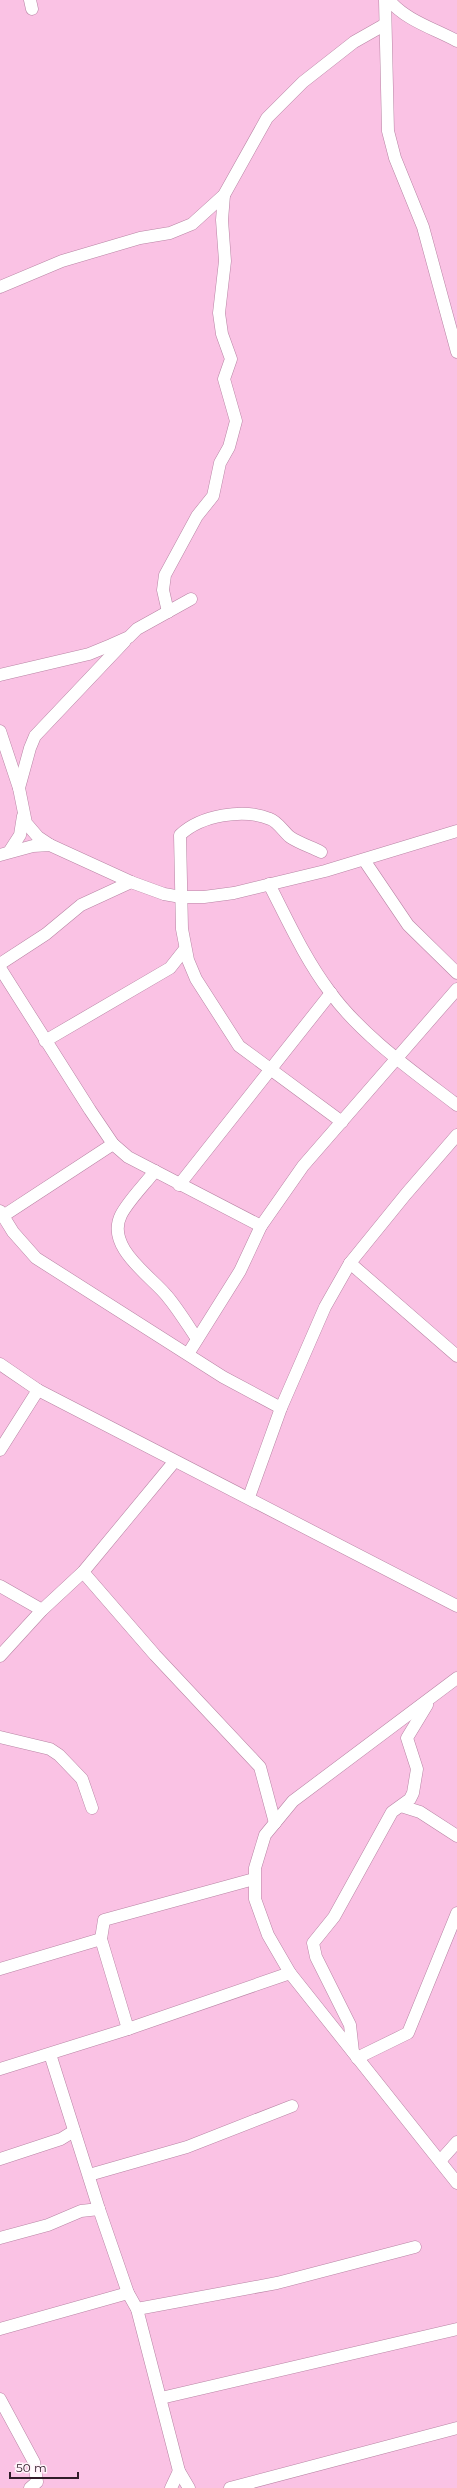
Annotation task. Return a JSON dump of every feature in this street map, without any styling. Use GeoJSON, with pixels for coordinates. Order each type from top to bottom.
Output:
{"type":"FeatureCollection","features":[{"type":"Feature","properties":{"kind":"street"},"geometry":{"type":"LineString","coordinates":[[385,0],[384,25],[386,38],[386,102],[388,130],[395,158],[423,227],[457,352]]}},
{"type":"Feature","properties":{"kind":"street"},"geometry":{"type":"LineString","coordinates":[[389,0],[394,6],[414,19],[457,41]]}},
{"type":"Feature","properties":{"kind":"street"},"geometry":{"type":"LineString","coordinates":[[0,286],[62,261],[140,238],[170,233],[192,224],[224,195],[267,118],[303,82],[354,42],[384,25]]}},
{"type":"Feature","properties":{"kind":"street"},"geometry":{"type":"LineString","coordinates":[[168,612],[163,590],[165,575],[197,516],[213,496],[220,463],[229,447],[236,421],[224,378],[231,359],[222,334],[219,313],[225,261],[222,220],[224,195]]}},
{"type":"Feature","properties":{"kind":"street"},"geometry":{"type":"LineString","coordinates":[[19,788],[30,748],[35,736],[137,629],[191,599]]}},
{"type":"Feature","properties":{"kind":"street"},"geometry":{"type":"LineString","coordinates":[[0,675],[89,654],[129,638]]}},
{"type":"Feature","properties":{"kind":"street"},"geometry":{"type":"LineString","coordinates":[[0,731],[19,788],[23,816],[20,835],[4,854]]}},
{"type":"Feature","properties":{"kind":"street"},"geometry":{"type":"LineString","coordinates":[[321,852],[292,838],[272,819],[252,813],[214,818],[188,827],[180,835],[184,949],[192,971],[239,1046],[342,1122]]}},
{"type":"Feature","properties":{"kind":"street"},"geometry":{"type":"LineString","coordinates":[[23,816],[31,830],[50,845],[130,882],[181,897],[234,893],[364,860],[457,831]]}},
{"type":"Feature","properties":{"kind":"street"},"geometry":{"type":"LineString","coordinates":[[4,854],[50,845]]}},
{"type":"Feature","properties":{"kind":"street"},"geometry":{"type":"LineString","coordinates":[[364,860],[408,924],[457,974]]}},
{"type":"Feature","properties":{"kind":"street"},"geometry":{"type":"LineString","coordinates":[[0,964],[46,934],[81,905],[130,882]]}},
{"type":"Feature","properties":{"kind":"street"},"geometry":{"type":"LineString","coordinates":[[269,884],[312,966],[331,993],[347,1012],[398,1059],[457,1105]]}},
{"type":"Feature","properties":{"kind":"street"},"geometry":{"type":"LineString","coordinates":[[45,1041],[174,965],[184,949]]}},
{"type":"Feature","properties":{"kind":"street"},"geometry":{"type":"LineString","coordinates":[[174,965],[185,966],[192,971]]}},
{"type":"Feature","properties":{"kind":"street"},"geometry":{"type":"LineString","coordinates":[[0,968],[45,1041],[113,1144],[128,1157],[261,1226]]}},
{"type":"Feature","properties":{"kind":"street"},"geometry":{"type":"LineString","coordinates":[[188,1354],[240,1271],[261,1226],[303,1166],[398,1059],[457,989]]}},
{"type":"Feature","properties":{"kind":"street"},"geometry":{"type":"LineString","coordinates":[[180,1185],[331,993]]}},
{"type":"Feature","properties":{"kind":"street"},"geometry":{"type":"LineString","coordinates":[[249,1497],[281,1408],[325,1307],[350,1263],[406,1194],[457,1135]]}},
{"type":"Feature","properties":{"kind":"street"},"geometry":{"type":"LineString","coordinates":[[113,1144],[2,1213],[13,1232],[36,1258],[223,1377],[281,1408]]}},
{"type":"Feature","properties":{"kind":"street"},"geometry":{"type":"LineString","coordinates":[[155,1171],[120,1215],[119,1233],[126,1252],[132,1262],[167,1295],[197,1339]]}},
{"type":"Feature","properties":{"kind":"street"},"geometry":{"type":"LineString","coordinates":[[350,1263],[457,1356]]}},
{"type":"Feature","properties":{"kind":"street"},"geometry":{"type":"LineString","coordinates":[[0,1364],[38,1390],[174,1462],[249,1497],[457,1606]]}},
{"type":"Feature","properties":{"kind":"street"},"geometry":{"type":"LineString","coordinates":[[0,1450],[38,1390]]}},
{"type":"Feature","properties":{"kind":"street"},"geometry":{"type":"LineString","coordinates":[[0,1656],[42,1610],[83,1572],[174,1462]]}},
{"type":"Feature","properties":{"kind":"street"},"geometry":{"type":"LineString","coordinates":[[83,1572],[155,1655],[260,1766],[275,1823]]}},
{"type":"Feature","properties":{"kind":"street"},"geometry":{"type":"LineString","coordinates":[[0,1586],[42,1610]]}},
{"type":"Feature","properties":{"kind":"street"},"geometry":{"type":"LineString","coordinates":[[457,1678],[293,1801],[265,1835],[257,1856],[254,1879],[256,1899],[268,1935],[290,1973],[457,2184]]}},
{"type":"Feature","properties":{"kind":"street"},"geometry":{"type":"LineString","coordinates":[[355,2055],[350,2025],[316,1957],[313,1943],[334,1916],[392,1812],[401,1806],[413,1793],[417,1777],[417,1768],[406,1738],[430,1699]]}},
{"type":"Feature","properties":{"kind":"street"},"geometry":{"type":"LineString","coordinates":[[0,1737],[50,1749],[59,1755],[82,1779],[92,1808]]}},
{"type":"Feature","properties":{"kind":"street"},"geometry":{"type":"LineString","coordinates":[[401,1806],[420,1812],[457,1836]]}},
{"type":"Feature","properties":{"kind":"street"},"geometry":{"type":"LineString","coordinates":[[128,2029],[101,1939],[103,1921],[109,1918],[254,1879]]}},
{"type":"Feature","properties":{"kind":"street"},"geometry":{"type":"LineString","coordinates":[[355,2055],[408,2033],[457,1913]]}},
{"type":"Feature","properties":{"kind":"street"},"geometry":{"type":"LineString","coordinates":[[0,1969],[101,1939]]}},
{"type":"Feature","properties":{"kind":"street"},"geometry":{"type":"LineString","coordinates":[[0,2069],[128,2029],[290,1973]]}},
{"type":"Feature","properties":{"kind":"street"},"geometry":{"type":"LineString","coordinates":[[50,2054],[99,2209],[128,2293],[137,2309],[162,2398],[179,2471],[189,2488]]}},
{"type":"Feature","properties":{"kind":"street"},"geometry":{"type":"LineString","coordinates":[[89,2175],[187,2147],[292,2106]]}},
{"type":"Feature","properties":{"kind":"street"},"geometry":{"type":"LineString","coordinates":[[0,2160],[61,2139],[74,2131]]}},
{"type":"Feature","properties":{"kind":"street"},"geometry":{"type":"LineString","coordinates":[[440,2161],[457,2142]]}},
{"type":"Feature","properties":{"kind":"street"},"geometry":{"type":"LineString","coordinates":[[0,2238],[48,2225],[81,2211],[99,2209]]}},
{"type":"Feature","properties":{"kind":"street"},"geometry":{"type":"LineString","coordinates":[[137,2309],[277,2283],[414,2247]]}},
{"type":"Feature","properties":{"kind":"street"},"geometry":{"type":"LineString","coordinates":[[0,2329],[128,2293]]}},
{"type":"Feature","properties":{"kind":"street"},"geometry":{"type":"LineString","coordinates":[[162,2398],[457,2329]]}},
{"type":"Feature","properties":{"kind":"street"},"geometry":{"type":"LineString","coordinates":[[0,2399],[34,2462],[35,2486]]}},
{"type":"Feature","properties":{"kind":"street"},"geometry":{"type":"LineString","coordinates":[[230,2488],[457,2428]]}},
{"type":"Feature","properties":{"kind":"street"},"geometry":{"type":"LineString","coordinates":[[171,2488],[179,2471]]}}]}
